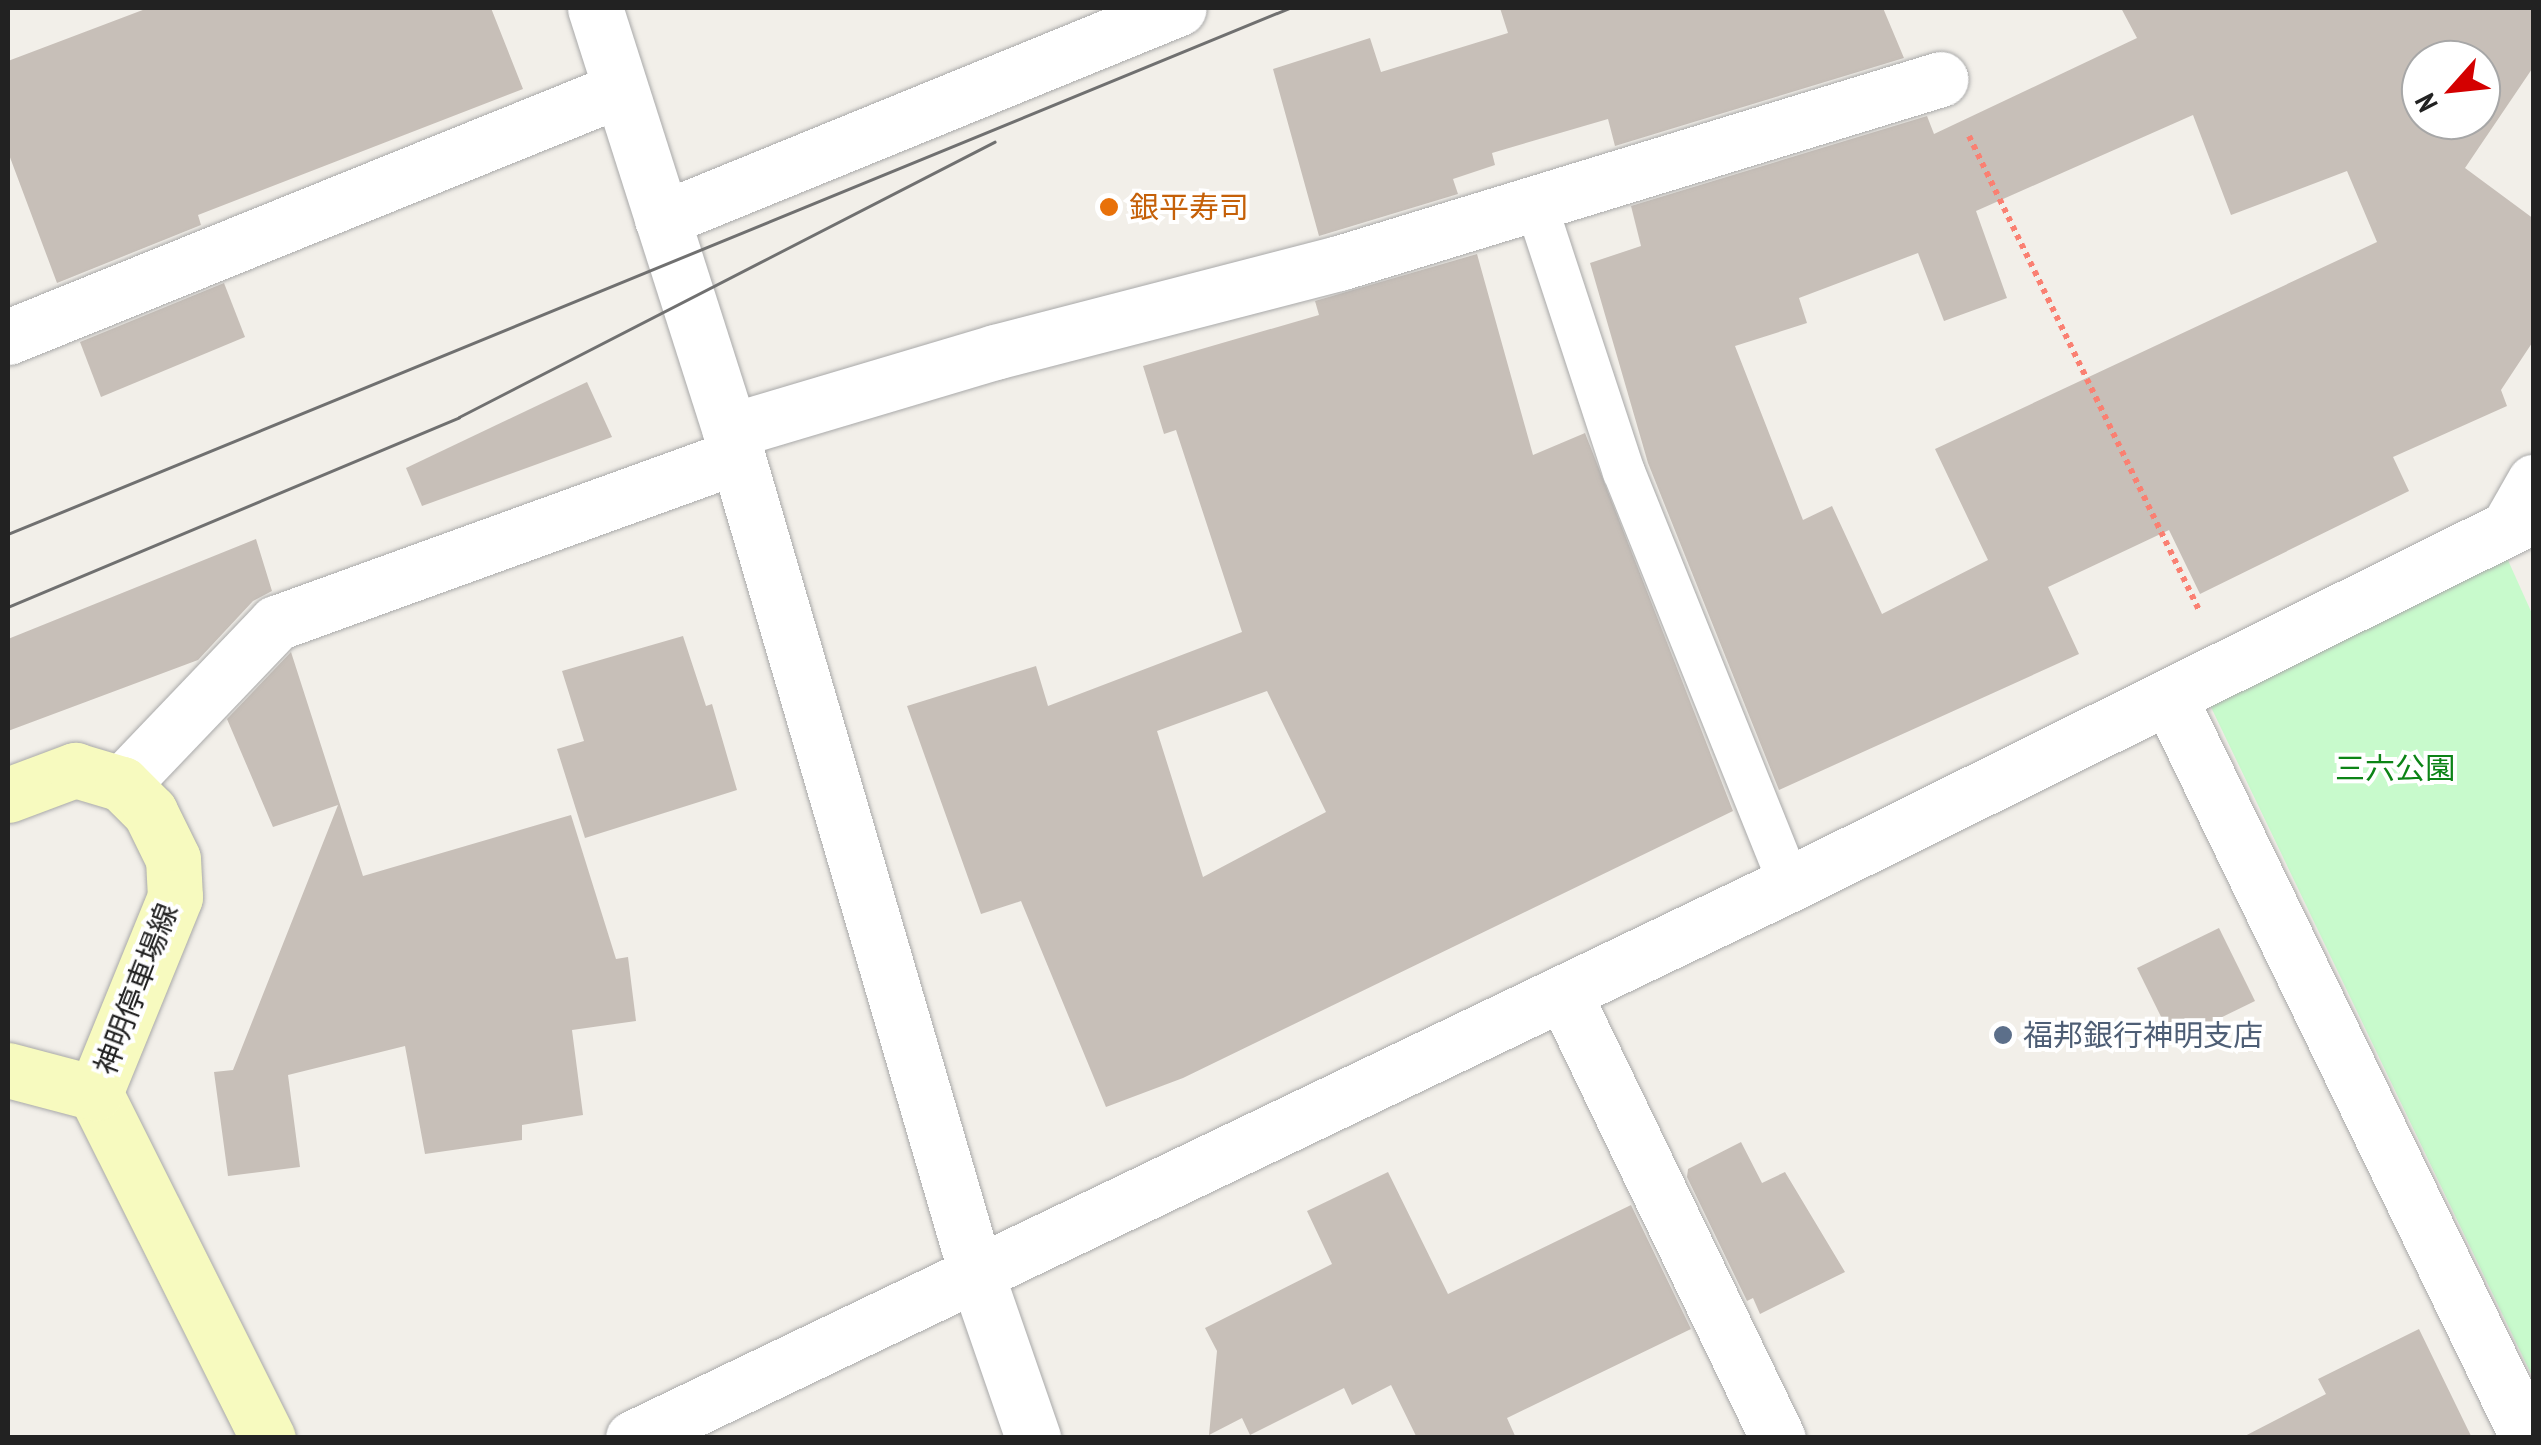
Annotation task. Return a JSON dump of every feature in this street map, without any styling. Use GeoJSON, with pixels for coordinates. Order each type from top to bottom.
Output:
{"type":"FeatureCollection","features":[{"type":"Feature","properties":{"kind":"main road"},"geometry":{"type":"LineString","coordinates":[[8,795],[75,770],[122,784]]}},
{"type":"Feature","properties":{"kind":"main road","name":"神明停車場線"},"geometry":{"type":"LineString","coordinates":[[122,784],[150,812],[166,843],[174,897],[95,1092],[268,1438]]}},
{"type":"Feature","properties":{"kind":"main road","name":"神明停車場線"},"geometry":{"type":"LineString","coordinates":[[8,1070],[95,1092]]}},
{"type":"Feature","properties":{"kind":"street"},"geometry":{"type":"LineString","coordinates":[[596,8],[733,444],[976,1273],[1033,1438]]}},
{"type":"Feature","properties":{"kind":"street"},"geometry":{"type":"LineString","coordinates":[[662,219],[1179,8]]}},
{"type":"Feature","properties":{"kind":"street"},"geometry":{"type":"LineString","coordinates":[[122,784],[276,623],[733,444],[1536,206],[1941,79]]}},
{"type":"Feature","properties":{"kind":"street"},"geometry":{"type":"LineString","coordinates":[[8,337],[619,90]]}},
{"type":"Feature","properties":{"kind":"street"},"geometry":{"type":"LineString","coordinates":[[633,1438],[1564,994],[2170,699],[2526,508]]}},
{"type":"Feature","properties":{"kind":"street"},"geometry":{"type":"LineString","coordinates":[[2170,699],[2528,1438]]}},
{"type":"Feature","properties":{"kind":"street"},"geometry":{"type":"LineString","coordinates":[[1564,994],[1778,1438]]}},
{"type":"Feature","properties":{"kind":"lane"},"geometry":{"type":"LineString","coordinates":[[1536,206],[1624,472],[1790,884]]}},
{"type":"Feature","properties":{"kind":"path"},"geometry":{"type":"LineString","coordinates":[[1941,79],[2228,670]]}},
{"type":"Feature","properties":{"kind":"green space","name":"三六公園"},"geometry":{"type":"Polygon","coordinates":[[[2507,558],[2534,618],[2533,1378],[2209,703],[2507,558]]]}},
{"type":"Feature","properties":{"kind":"building"},"geometry":{"type":"Polygon","coordinates":[[[148,8],[491,8],[523,89],[198,215],[201,225],[57,283],[8,152],[8,61],[148,8]]]}},
{"type":"Feature","properties":{"kind":"building"},"geometry":{"type":"Polygon","coordinates":[[[1500,8],[1883,8],[1904,58],[1615,146],[1608,119],[1492,153],[1495,165],[1453,179],[1458,194],[1319,236],[1273,69],[1370,38],[1381,72],[1508,33],[1500,8]]]}},
{"type":"Feature","properties":{"kind":"building"},"geometry":{"type":"Polygon","coordinates":[[[2121,8],[2534,8],[2534,66],[2501,115],[2501,40],[2401,40],[2401,140],[2484,140],[2465,168],[2534,219],[2534,340],[2501,390],[2507,406],[2393,457],[2409,491],[2200,594],[2169,530],[2048,587],[2079,654],[1779,790],[1648,463],[1590,263],[1641,246],[1631,206],[1927,116],[1934,134],[2137,38],[2121,8]],[[2193,115],[1976,211],[2007,298],[1944,321],[1918,253],[1799,298],[1807,323],[1735,346],[1803,520],[1832,506],[1882,614],[1988,560],[1935,449],[2377,242],[2347,171],[2231,215],[2193,115]]]}},
{"type":"Feature","properties":{"kind":"building"},"geometry":{"type":"Polygon","coordinates":[[[1477,254],[1533,455],[1585,433],[1733,811],[1183,1078],[1106,1107],[1021,901],[981,914],[907,706],[1036,666],[1048,706],[1242,632],[1176,430],[1164,434],[1143,366],[1319,315],[1315,301],[1477,254]],[[1267,691],[1157,731],[1203,877],[1326,812],[1267,691]]]}},
{"type":"Feature","properties":{"kind":"building"},"geometry":{"type":"Polygon","coordinates":[[[224,283],[245,337],[101,397],[80,342],[224,283]]]}},
{"type":"Feature","properties":{"kind":"building"},"geometry":{"type":"Polygon","coordinates":[[[587,382],[612,437],[422,506],[406,468],[587,382]]]}},
{"type":"Feature","properties":{"kind":"building"},"geometry":{"type":"Polygon","coordinates":[[[256,539],[272,591],[253,601],[198,660],[8,731],[8,639],[256,539]]]}},
{"type":"Feature","properties":{"kind":"building"},"geometry":{"type":"Polygon","coordinates":[[[683,636],[706,706],[712,704],[737,790],[585,838],[557,749],[584,741],[562,671],[683,636]]]}},
{"type":"Feature","properties":{"kind":"building"},"geometry":{"type":"Polygon","coordinates":[[[291,652],[363,876],[571,815],[616,959],[628,957],[636,1021],[572,1030],[583,1115],[522,1125],[522,1140],[425,1154],[405,1046],[288,1075],[300,1167],[228,1176],[214,1072],[233,1070],[338,805],[273,827],[227,719],[291,652]]]}},
{"type":"Feature","properties":{"kind":"building"},"geometry":{"type":"Polygon","coordinates":[[[2219,928],[2255,1001],[2173,1041],[2137,968],[2219,928]]]}},
{"type":"Feature","properties":{"kind":"building"},"geometry":{"type":"Polygon","coordinates":[[[1741,1142],[1762,1183],[1785,1172],[1845,1272],[1760,1314],[1753,1298],[1747,1301],[1687,1177],[1688,1169],[1741,1142]]]}},
{"type":"Feature","properties":{"kind":"building"},"geometry":{"type":"Polygon","coordinates":[[[1388,1172],[1448,1294],[1631,1205],[1691,1329],[1507,1418],[1516,1438],[1417,1438],[1391,1385],[1352,1405],[1344,1388],[1250,1435],[1242,1418],[1209,1435],[1217,1351],[1205,1328],[1332,1264],[1307,1211],[1388,1172]]]}},
{"type":"Feature","properties":{"kind":"building"},"geometry":{"type":"Polygon","coordinates":[[[2419,1329],[2472,1438],[2241,1438],[2326,1394],[2318,1379],[2419,1329]]]}},
{"type":"Feature","properties":{"kind":"tram line"},"geometry":{"type":"LineString","coordinates":[[8,534],[1289,8]]}},
{"type":"Feature","properties":{"kind":"tram line"},"geometry":{"type":"LineString","coordinates":[[8,607],[459,417],[994,142]]}},
{"type":"Feature","properties":{"kind":"place","name":"銀平寿司"},"geometry":{"type":"Point","coordinates":[1109,207]}},
{"type":"Feature","properties":{"kind":"place","name":"福邦銀行神明支店"},"geometry":{"type":"Point","coordinates":[2003,1035]}}]}
